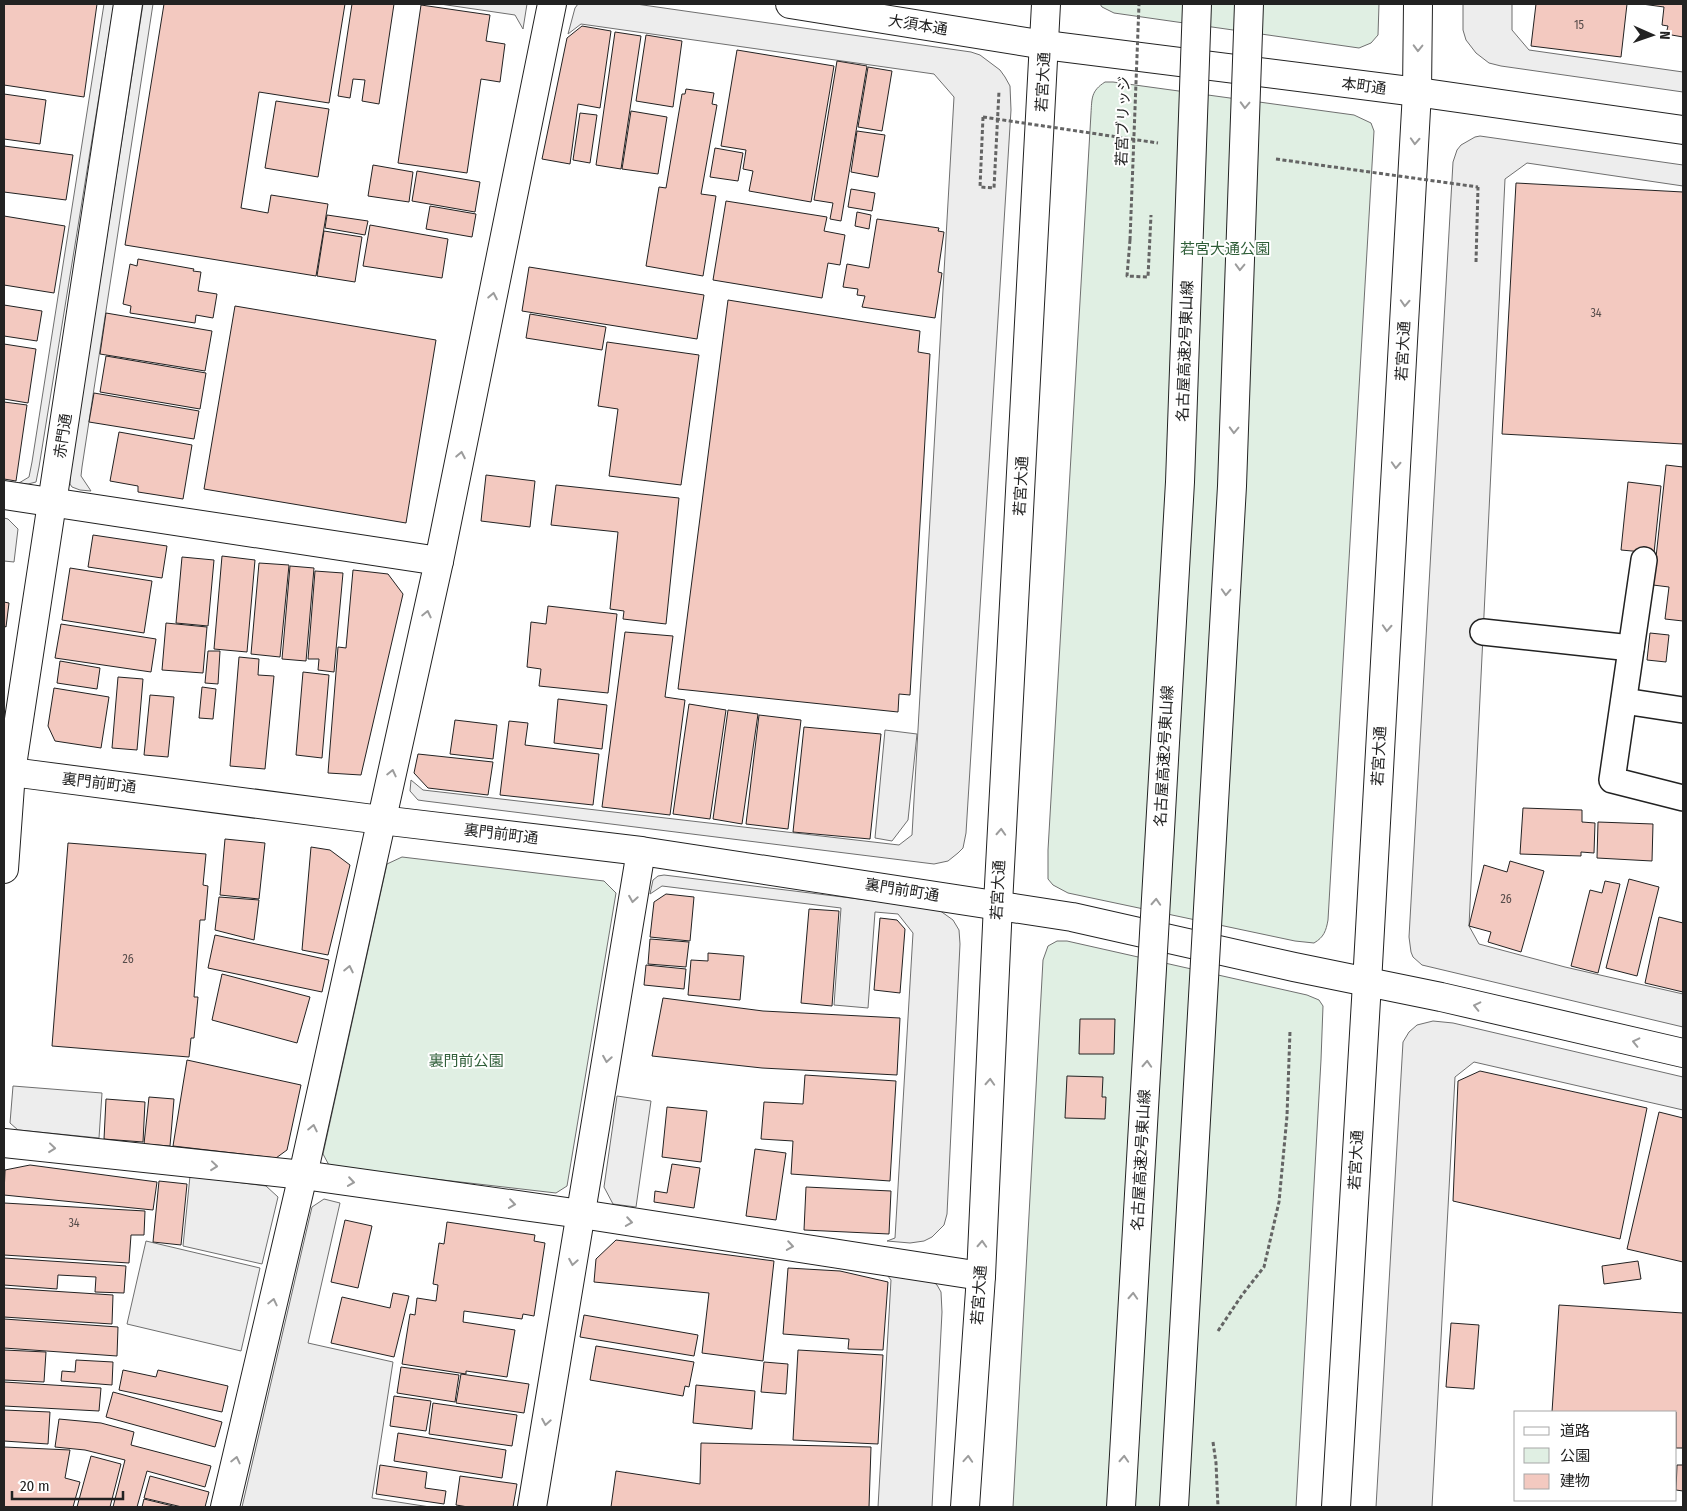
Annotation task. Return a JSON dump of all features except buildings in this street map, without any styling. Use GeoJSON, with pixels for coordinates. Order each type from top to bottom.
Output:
{"type":"FeatureCollection","features":[{"type":"Feature","properties":{"kind":"main road","name":"赤門通"},"geometry":{"type":"LineString","coordinates":[[4,869],[8,771],[53,502],[128,4]]}},
{"type":"Feature","properties":{"kind":"main road"},"geometry":{"type":"LineString","coordinates":[[225,1507],[303,1176],[439,561],[552,4]]}},
{"type":"Feature","properties":{"kind":"main road","name":"大須本通"},"geometry":{"type":"LineString","coordinates":[[790,4],[1045,45]]}},
{"type":"Feature","properties":{"kind":"main road","name":"若宮大通"},"geometry":{"type":"LineString","coordinates":[[965,1507],[981,1276],[998,904],[1046,4]]}},
{"type":"Feature","properties":{"kind":"main road","name":"名古屋高速2号東山線"},"geometry":{"type":"LineString","coordinates":[[1121,1507],[1180,482],[1197,4]]}},
{"type":"Feature","properties":{"kind":"main road"},"geometry":{"type":"LineString","coordinates":[[1174,1507],[1232,486],[1249,4]]}},
{"type":"Feature","properties":{"kind":"main road","name":"若宮大通"},"geometry":{"type":"LineString","coordinates":[[1336,1507],[1418,92],[1418,4]]}},
{"type":"Feature","properties":{"kind":"main road","name":"本町通"},"geometry":{"type":"LineString","coordinates":[[1045,45],[1418,92],[1683,130]]}},
{"type":"Feature","properties":{"kind":"main road"},"geometry":{"type":"LineString","coordinates":[[4,495],[439,561]]}},
{"type":"Feature","properties":{"kind":"main road","name":"裏門前町通"},"geometry":{"type":"LineString","coordinates":[[8,771],[381,820],[641,851],[998,904],[1072,917],[1683,1053]]}},
{"type":"Feature","properties":{"kind":"main road"},"geometry":{"type":"LineString","coordinates":[[532,1507],[641,851]]}},
{"type":"Feature","properties":{"kind":"main road"},"geometry":{"type":"LineString","coordinates":[[4,1143],[303,1176],[581,1214],[981,1276]]}},
{"type":"Feature","properties":{"kind":"street"},"geometry":{"type":"LineString","coordinates":[[1644,560],[1612,780],[1683,798]]}},
{"type":"Feature","properties":{"kind":"street"},"geometry":{"type":"LineString","coordinates":[[1483,632],[1631,648]]}},
{"type":"Feature","properties":{"kind":"street"},"geometry":{"type":"LineString","coordinates":[[1624,701],[1683,710]]}},
{"type":"Feature","properties":{"kind":"path","name":"若宮ブリッジ"},"geometry":{"type":"LineString","coordinates":[[1139,4],[1127,276],[1148,277],[1150,215]]}},
{"type":"Feature","properties":{"kind":"path"},"geometry":{"type":"LineString","coordinates":[[982,116],[980,187],[994,188],[999,91]]}},
{"type":"Feature","properties":{"kind":"path"},"geometry":{"type":"LineString","coordinates":[[1476,262],[1478,187]]}},
{"type":"Feature","properties":{"kind":"path"},"geometry":{"type":"LineString","coordinates":[[1216,1336],[1264,1267],[1280,1202],[1287,1116],[1290,1031]]}},
{"type":"Feature","properties":{"kind":"path"},"geometry":{"type":"LineString","coordinates":[[1212,1438],[1216,1463],[1218,1507]]}},
{"type":"Feature","properties":{"kind":"green space"},"geometry":{"type":"Polygon","coordinates":[[[1100,4],[1379,4],[1378,35],[1371,43],[1359,48],[1114,13],[1100,4]]]}},
{"type":"Feature","properties":{"kind":"green space","name":"若宮大通公園"},"geometry":{"type":"Polygon","coordinates":[[[1105,82],[1354,115],[1371,123],[1374,131],[1328,920],[1324,933],[1314,943],[1295,941],[1068,893],[1053,885],[1048,879],[1048,850],[1092,103],[1093,95],[1100,85],[1105,82]]]}},
{"type":"Feature","properties":{"kind":"green space","name":"裏門前公園"},"geometry":{"type":"Polygon","coordinates":[[[402,857],[604,881],[616,893],[567,1186],[556,1193],[330,1167],[323,1154],[387,864],[402,857]]]}},
{"type":"Feature","properties":{"kind":"green space"},"geometry":{"type":"Polygon","coordinates":[[[1057,941],[1067,941],[1307,995],[1319,1000],[1323,1006],[1296,1507],[1013,1507],[1043,960],[1048,946],[1057,941]]]}},
{"type":"Feature","properties":{"kind":"shaded area"},"geometry":{"type":"Polygon","coordinates":[[[104,4],[114,4],[39,467],[36,482],[28,484],[19,483],[29,477],[32,462],[104,4]]]}},
{"type":"Feature","properties":{"kind":"shaded area"},"geometry":{"type":"Polygon","coordinates":[[[143,4],[153,4],[81,476],[91,491],[80,490],[72,487],[70,484],[70,473],[143,4]]]}},
{"type":"Feature","properties":{"kind":"shaded area"},"geometry":{"type":"Polygon","coordinates":[[[440,4],[527,4],[523,29],[515,15],[440,4]]]}},
{"type":"Feature","properties":{"kind":"shaded area"},"geometry":{"type":"Polygon","coordinates":[[[578,4],[636,4],[971,52],[980,55],[1000,70],[1010,86],[1011,110],[966,833],[963,848],[948,861],[934,864],[425,801],[418,800],[410,791],[411,780],[423,790],[899,845],[912,835],[954,97],[934,74],[581,24],[568,34],[575,8],[578,4]]]}},
{"type":"Feature","properties":{"kind":"shaded area"},"geometry":{"type":"Polygon","coordinates":[[[1463,4],[1512,4],[1512,30],[1529,50],[1683,72],[1683,92],[1489,63],[1476,53],[1466,40],[1463,30],[1463,4]]]}},
{"type":"Feature","properties":{"kind":"shaded area"},"geometry":{"type":"Polygon","coordinates":[[[1480,136],[1683,165],[1683,186],[1527,163],[1505,179],[1469,926],[1479,944],[1565,967],[1683,994],[1683,1027],[1422,965],[1413,957],[1411,952],[1409,937],[1453,162],[1461,145],[1480,136]]]}},
{"type":"Feature","properties":{"kind":"shaded area"},"geometry":{"type":"Polygon","coordinates":[[[4,518],[8,519],[18,529],[14,562],[4,561],[4,518]]]}},
{"type":"Feature","properties":{"kind":"shaded area"},"geometry":{"type":"Polygon","coordinates":[[[885,730],[917,734],[908,820],[892,841],[875,838],[885,730]]]}},
{"type":"Feature","properties":{"kind":"shaded area"},"geometry":{"type":"Polygon","coordinates":[[[664,875],[924,907],[939,910],[953,920],[959,930],[960,944],[947,1214],[944,1225],[932,1237],[924,1241],[910,1243],[887,1241],[895,1238],[913,933],[898,914],[875,912],[868,1008],[834,1005],[841,908],[662,886],[650,894],[653,880],[658,876],[664,875]]]}},
{"type":"Feature","properties":{"kind":"shaded area"},"geometry":{"type":"Polygon","coordinates":[[[1433,1021],[1453,1023],[1683,1077],[1683,1110],[1474,1062],[1455,1077],[1432,1507],[1376,1507],[1403,1042],[1409,1032],[1417,1025],[1433,1021]]]}},
{"type":"Feature","properties":{"kind":"shaded area"},"geometry":{"type":"Polygon","coordinates":[[[13,1086],[102,1093],[99,1138],[18,1130],[10,1123],[13,1086]]]}},
{"type":"Feature","properties":{"kind":"shaded area"},"geometry":{"type":"Polygon","coordinates":[[[617,1096],[651,1101],[636,1207],[613,1204],[604,1187],[617,1096]]]}},
{"type":"Feature","properties":{"kind":"shaded area"},"geometry":{"type":"Polygon","coordinates":[[[190,1176],[266,1186],[278,1197],[262,1264],[183,1246],[190,1176]]]}},
{"type":"Feature","properties":{"kind":"shaded area"},"geometry":{"type":"Polygon","coordinates":[[[324,1199],[340,1203],[308,1343],[393,1362],[372,1498],[430,1507],[242,1507],[312,1207],[324,1199]]]}},
{"type":"Feature","properties":{"kind":"shaded area"},"geometry":{"type":"Polygon","coordinates":[[[146,1241],[260,1268],[241,1351],[127,1324],[146,1241]]]}},
{"type":"Feature","properties":{"kind":"shaded area"},"geometry":{"type":"Polygon","coordinates":[[[884,1271],[930,1279],[941,1292],[942,1312],[932,1507],[878,1507],[891,1280],[884,1271]]]}}]}
